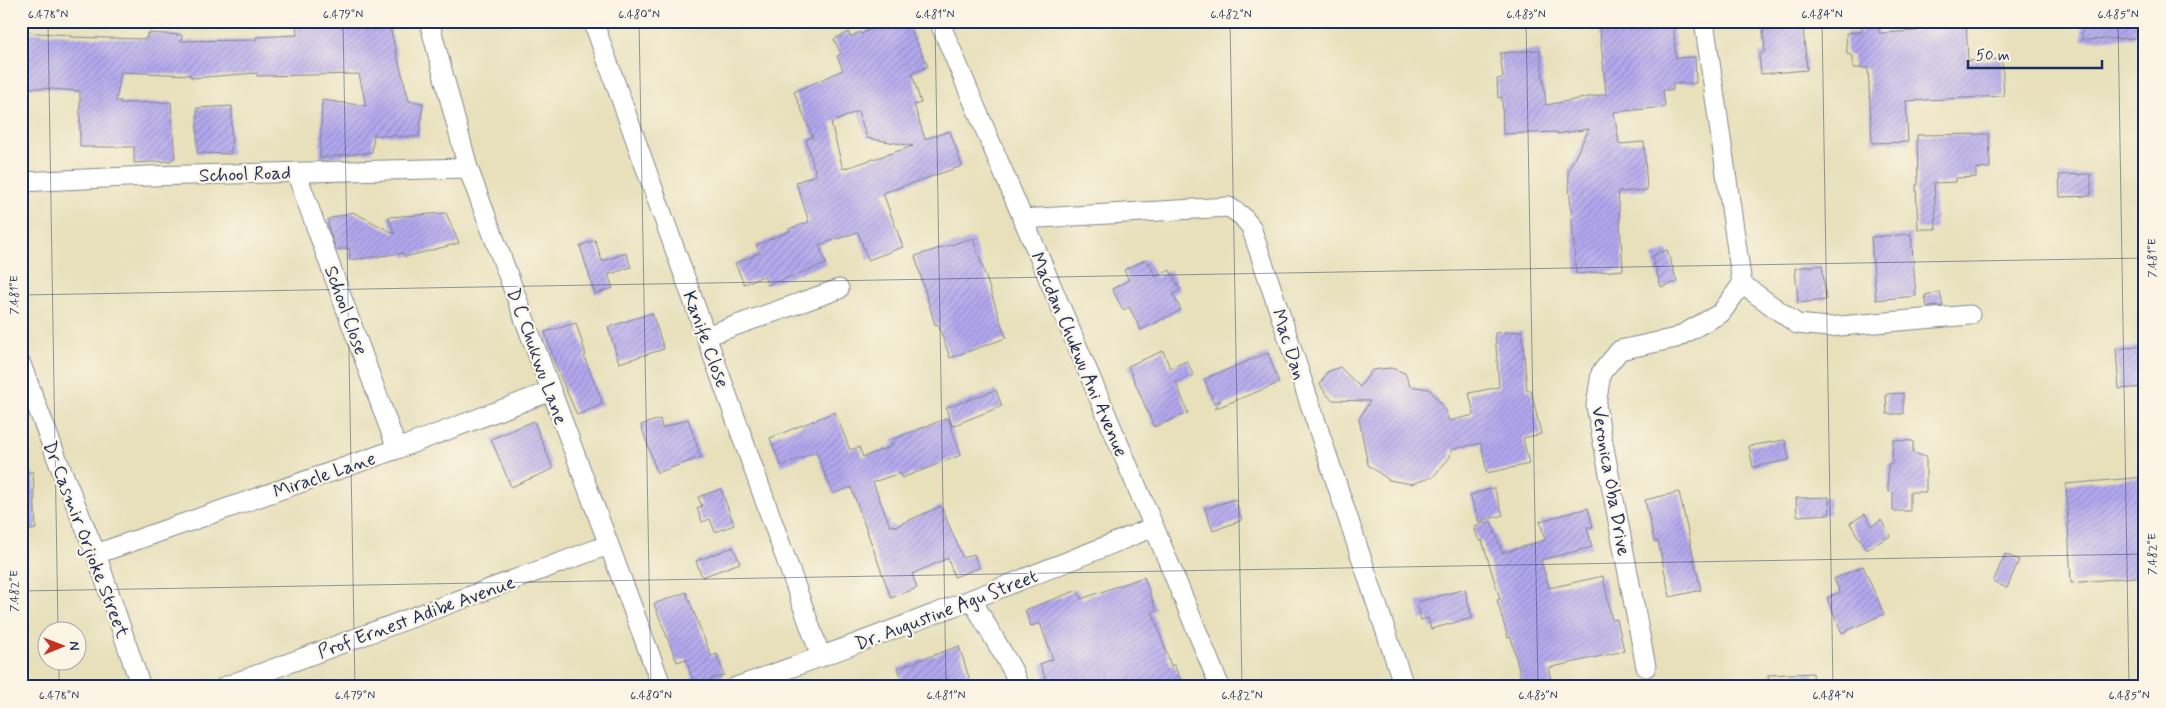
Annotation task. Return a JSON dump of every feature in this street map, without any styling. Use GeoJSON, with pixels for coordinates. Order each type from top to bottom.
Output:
{"type":"FeatureCollection","features":[{"type":"Feature","properties":{"kind":"street","name":"D C Chukwu Lane"},"geometry":{"type":"LineString","coordinates":[[430,21],[468,168],[662,687]]}},
{"type":"Feature","properties":{"kind":"street","name":"Kanife Close"},"geometry":{"type":"LineString","coordinates":[[593,21],[821,658]]}},
{"type":"Feature","properties":{"kind":"street","name":"Macdan Chukwu Ani Avenue"},"geometry":{"type":"LineString","coordinates":[[940,21],[1022,219],[1154,526],[1220,687]]}},
{"type":"Feature","properties":{"kind":"street"},"geometry":{"type":"LineString","coordinates":[[1704,21],[1742,284],[1797,324],[1828,327],[1970,315]]}},
{"type":"Feature","properties":{"kind":"street","name":"School Road"},"geometry":{"type":"LineString","coordinates":[[21,182],[468,168]]}},
{"type":"Feature","properties":{"kind":"street","name":"School Close"},"geometry":{"type":"LineString","coordinates":[[296,172],[397,449]]}},
{"type":"Feature","properties":{"kind":"street","name":"Mac Dan"},"geometry":{"type":"LineString","coordinates":[[1022,219],[1229,207],[1242,216],[1251,227],[1402,680],[1400,687]]}},
{"type":"Feature","properties":{"kind":"street","name":"Veronica Oba Drive"},"geometry":{"type":"LineString","coordinates":[[1646,667],[1596,406],[1602,373],[1620,350],[1676,338],[1721,314],[1742,284]]}},
{"type":"Feature","properties":{"kind":"street"},"geometry":{"type":"LineString","coordinates":[[706,336],[840,289]]}},
{"type":"Feature","properties":{"kind":"street","name":"Dr Casmir Orjioke Street"},"geometry":{"type":"LineString","coordinates":[[21,364],[96,554],[141,687]]}},
{"type":"Feature","properties":{"kind":"street","name":"Miracle Lane"},"geometry":{"type":"LineString","coordinates":[[96,554],[397,449],[551,391]]}},
{"type":"Feature","properties":{"kind":"street","name":"Dr. Augustine Agu Street"},"geometry":{"type":"LineString","coordinates":[[736,687],[821,658],[972,600],[1154,526]]}},
{"type":"Feature","properties":{"kind":"street","name":"Prof Ernest Adibe Avenue"},"geometry":{"type":"LineString","coordinates":[[224,687],[608,545]]}},
{"type":"Feature","properties":{"kind":"street"},"geometry":{"type":"LineString","coordinates":[[972,600],[1013,671],[1019,687]]}},
{"type":"Feature","properties":{"kind":"building"},"geometry":{"type":"Polygon","coordinates":[[[887,21],[892,29],[907,22],[928,66],[912,74],[921,103],[914,105],[925,139],[950,131],[962,166],[883,193],[903,247],[868,260],[858,232],[819,245],[826,264],[767,285],[764,276],[744,284],[735,263],[760,253],[756,245],[790,231],[789,229],[809,222],[796,182],[816,175],[806,139],[813,137],[794,92],[843,70],[837,56],[841,54],[834,39],[849,32],[850,37],[860,32],[861,34],[887,21]],[[858,111],[831,123],[843,169],[913,146],[867,138],[858,111]]]}},
{"type":"Feature","properties":{"kind":"building"},"geometry":{"type":"Polygon","coordinates":[[[1599,21],[1673,21],[1676,58],[1695,57],[1696,83],[1673,84],[1673,90],[1663,90],[1665,107],[1614,112],[1619,144],[1644,142],[1647,190],[1618,192],[1623,270],[1576,274],[1568,171],[1589,129],[1557,134],[1557,132],[1503,134],[1502,97],[1498,98],[1497,79],[1503,78],[1500,53],[1540,50],[1546,105],[1606,94],[1599,21]]]}},
{"type":"Feature","properties":{"kind":"building"},"geometry":{"type":"Polygon","coordinates":[[[1917,21],[1966,21],[1968,61],[2002,59],[2004,96],[1906,101],[1908,142],[1872,143],[1868,68],[1853,68],[1853,56],[1847,54],[1846,33],[1862,32],[1862,27],[1879,26],[1879,33],[1918,31],[1917,21]]]}},
{"type":"Feature","properties":{"kind":"building"},"geometry":{"type":"Polygon","coordinates":[[[2082,21],[2135,21],[2135,38],[2082,40],[2082,21]]]}},
{"type":"Feature","properties":{"kind":"building"},"geometry":{"type":"Polygon","coordinates":[[[331,23],[332,26],[389,24],[409,101],[423,103],[419,137],[374,135],[372,152],[320,158],[322,100],[366,106],[359,74],[257,76],[257,73],[191,78],[191,75],[121,72],[116,101],[121,101],[121,103],[171,102],[175,158],[170,161],[134,163],[134,147],[80,147],[80,91],[21,87],[21,32],[70,35],[70,37],[146,39],[148,33],[182,35],[181,41],[256,40],[256,37],[297,35],[296,25],[331,23]]]}},
{"type":"Feature","properties":{"kind":"building"},"geometry":{"type":"Polygon","coordinates":[[[1803,27],[1807,70],[1761,74],[1759,55],[1765,51],[1763,30],[1803,27]]]}},
{"type":"Feature","properties":{"kind":"building"},"geometry":{"type":"Polygon","coordinates":[[[232,106],[231,154],[197,153],[197,108],[232,106]]]}},
{"type":"Feature","properties":{"kind":"building"},"geometry":{"type":"Polygon","coordinates":[[[1989,134],[1990,168],[1976,169],[1976,177],[1956,178],[1956,182],[1934,183],[1936,229],[1918,229],[1916,185],[1918,185],[1917,135],[1989,134]]]}},
{"type":"Feature","properties":{"kind":"building"},"geometry":{"type":"Polygon","coordinates":[[[2091,174],[2091,196],[2060,197],[2059,175],[2091,174]]]}},
{"type":"Feature","properties":{"kind":"building"},"geometry":{"type":"Polygon","coordinates":[[[353,212],[395,234],[388,217],[446,213],[459,243],[405,257],[403,253],[350,260],[349,248],[336,250],[329,230],[328,219],[353,212]]]}},
{"type":"Feature","properties":{"kind":"building"},"geometry":{"type":"Polygon","coordinates":[[[1911,234],[1916,296],[1876,300],[1871,237],[1911,234]]]}},
{"type":"Feature","properties":{"kind":"building"},"geometry":{"type":"Polygon","coordinates":[[[973,238],[1006,338],[950,358],[938,324],[935,325],[915,256],[973,238]]]}},
{"type":"Feature","properties":{"kind":"building"},"geometry":{"type":"Polygon","coordinates":[[[595,240],[602,261],[626,253],[631,267],[608,275],[613,288],[595,294],[580,246],[595,240]]]}},
{"type":"Feature","properties":{"kind":"building"},"geometry":{"type":"Polygon","coordinates":[[[1667,250],[1677,282],[1661,287],[1652,256],[1667,250]]]}},
{"type":"Feature","properties":{"kind":"building"},"geometry":{"type":"Polygon","coordinates":[[[1147,259],[1156,277],[1170,270],[1180,290],[1173,294],[1181,310],[1141,330],[1129,307],[1123,310],[1112,289],[1129,280],[1124,270],[1147,259]]]}},
{"type":"Feature","properties":{"kind":"building"},"geometry":{"type":"Polygon","coordinates":[[[1822,265],[1826,300],[1798,303],[1795,268],[1822,265]]]}},
{"type":"Feature","properties":{"kind":"building"},"geometry":{"type":"Polygon","coordinates":[[[1940,292],[1943,306],[1927,307],[1925,295],[1940,292]]]}},
{"type":"Feature","properties":{"kind":"building"},"geometry":{"type":"Polygon","coordinates":[[[652,313],[664,349],[619,363],[608,327],[652,313]]]}},
{"type":"Feature","properties":{"kind":"building"},"geometry":{"type":"Polygon","coordinates":[[[576,323],[586,355],[584,356],[603,404],[577,415],[555,364],[545,332],[576,323]]]}},
{"type":"Feature","properties":{"kind":"building"},"geometry":{"type":"Polygon","coordinates":[[[1522,331],[1527,391],[1531,390],[1541,434],[1523,438],[1529,464],[1487,473],[1481,443],[1451,450],[1450,457],[1433,477],[1411,484],[1389,480],[1368,465],[1359,419],[1370,401],[1333,400],[1326,394],[1320,384],[1327,372],[1340,367],[1360,387],[1372,370],[1391,368],[1405,373],[1410,386],[1429,389],[1443,406],[1449,421],[1474,415],[1469,393],[1499,387],[1495,333],[1522,331]]]}},
{"type":"Feature","properties":{"kind":"building"},"geometry":{"type":"Polygon","coordinates":[[[2145,346],[2145,387],[2119,389],[2116,349],[2145,346]]]}},
{"type":"Feature","properties":{"kind":"building"},"geometry":{"type":"Polygon","coordinates":[[[1163,351],[1170,368],[1187,361],[1193,375],[1176,382],[1188,413],[1154,427],[1128,366],[1163,351]]]}},
{"type":"Feature","properties":{"kind":"building"},"geometry":{"type":"Polygon","coordinates":[[[1268,353],[1279,383],[1214,409],[1221,400],[1214,403],[1204,379],[1268,353]]]}},
{"type":"Feature","properties":{"kind":"building"},"geometry":{"type":"Polygon","coordinates":[[[996,390],[1002,406],[952,426],[946,408],[996,390]]]}},
{"type":"Feature","properties":{"kind":"building"},"geometry":{"type":"Polygon","coordinates":[[[1903,393],[1903,414],[1887,414],[1886,394],[1903,393]]]}},
{"type":"Feature","properties":{"kind":"building"},"geometry":{"type":"Polygon","coordinates":[[[835,412],[850,450],[859,447],[863,457],[890,447],[890,445],[894,444],[893,439],[948,418],[961,455],[902,478],[900,473],[873,482],[890,526],[894,525],[894,527],[941,506],[963,558],[974,554],[979,568],[954,577],[948,558],[912,574],[917,588],[891,598],[851,487],[833,494],[816,452],[781,466],[770,438],[835,412]]]}},
{"type":"Feature","properties":{"kind":"building"},"geometry":{"type":"Polygon","coordinates":[[[660,419],[662,428],[688,419],[701,457],[657,473],[641,425],[660,419]]]}},
{"type":"Feature","properties":{"kind":"building"},"geometry":{"type":"Polygon","coordinates":[[[534,421],[553,469],[511,487],[491,439],[534,421]]]}},
{"type":"Feature","properties":{"kind":"building"},"geometry":{"type":"Polygon","coordinates":[[[1785,440],[1789,460],[1753,467],[1749,446],[1785,440]]]}},
{"type":"Feature","properties":{"kind":"building"},"geometry":{"type":"Polygon","coordinates":[[[1893,440],[1913,441],[1913,453],[1926,457],[1926,492],[1910,492],[1910,511],[1893,511],[1893,493],[1888,491],[1888,464],[1892,463],[1893,440]]]}},
{"type":"Feature","properties":{"kind":"building"},"geometry":{"type":"Polygon","coordinates":[[[33,472],[36,529],[21,532],[21,473],[33,472]]]}},
{"type":"Feature","properties":{"kind":"building"},"geometry":{"type":"Polygon","coordinates":[[[2145,477],[2145,576],[2071,583],[2066,484],[2145,477]]]}},
{"type":"Feature","properties":{"kind":"building"},"geometry":{"type":"Polygon","coordinates":[[[1494,488],[1503,515],[1479,522],[1470,495],[1494,488]]]}},
{"type":"Feature","properties":{"kind":"building"},"geometry":{"type":"Polygon","coordinates":[[[721,489],[734,525],[715,532],[710,519],[702,522],[697,508],[702,506],[698,497],[721,489]]]}},
{"type":"Feature","properties":{"kind":"building"},"geometry":{"type":"Polygon","coordinates":[[[1679,492],[1701,590],[1670,597],[1658,541],[1654,541],[1645,500],[1679,492]]]}},
{"type":"Feature","properties":{"kind":"building"},"geometry":{"type":"Polygon","coordinates":[[[1829,497],[1830,514],[1797,516],[1796,498],[1829,497]]]}},
{"type":"Feature","properties":{"kind":"building"},"geometry":{"type":"Polygon","coordinates":[[[1235,499],[1242,520],[1213,531],[1205,509],[1235,499]]]}},
{"type":"Feature","properties":{"kind":"building"},"geometry":{"type":"Polygon","coordinates":[[[1588,508],[1593,527],[1587,527],[1592,547],[1541,560],[1549,588],[1603,576],[1612,620],[1617,619],[1624,651],[1548,668],[1553,687],[1523,687],[1511,637],[1508,638],[1497,600],[1500,599],[1482,540],[1479,541],[1474,527],[1491,521],[1502,553],[1545,540],[1540,521],[1588,508]]]}},
{"type":"Feature","properties":{"kind":"building"},"geometry":{"type":"Polygon","coordinates":[[[1865,514],[1872,526],[1881,520],[1890,536],[1866,550],[1850,523],[1865,514]]]}},
{"type":"Feature","properties":{"kind":"building"},"geometry":{"type":"Polygon","coordinates":[[[733,547],[740,563],[702,577],[696,561],[733,547]]]}},
{"type":"Feature","properties":{"kind":"building"},"geometry":{"type":"Polygon","coordinates":[[[2005,554],[2019,560],[2007,588],[1993,582],[2005,554]]]}},
{"type":"Feature","properties":{"kind":"building"},"geometry":{"type":"Polygon","coordinates":[[[1863,566],[1884,614],[1842,633],[1827,598],[1840,592],[1834,579],[1863,566]]]}},
{"type":"Feature","properties":{"kind":"building"},"geometry":{"type":"Polygon","coordinates":[[[1144,577],[1156,610],[1152,611],[1171,666],[1174,665],[1184,687],[1049,687],[1040,664],[1053,659],[1040,623],[1031,626],[1025,610],[1078,590],[1081,599],[1144,577]]]}},
{"type":"Feature","properties":{"kind":"building"},"geometry":{"type":"Polygon","coordinates":[[[1465,589],[1472,618],[1431,629],[1428,618],[1421,620],[1417,602],[1465,589]]]}},
{"type":"Feature","properties":{"kind":"building"},"geometry":{"type":"Polygon","coordinates":[[[686,592],[711,656],[717,654],[724,675],[694,685],[686,659],[677,662],[654,604],[686,592]]]}},
{"type":"Feature","properties":{"kind":"building"},"geometry":{"type":"Polygon","coordinates":[[[959,646],[972,687],[904,687],[898,668],[959,646]]]}},
{"type":"Feature","properties":{"kind":"building"},"geometry":{"type":"Polygon","coordinates":[[[1813,673],[1814,687],[1769,687],[1768,675],[1813,673]]]}}]}
